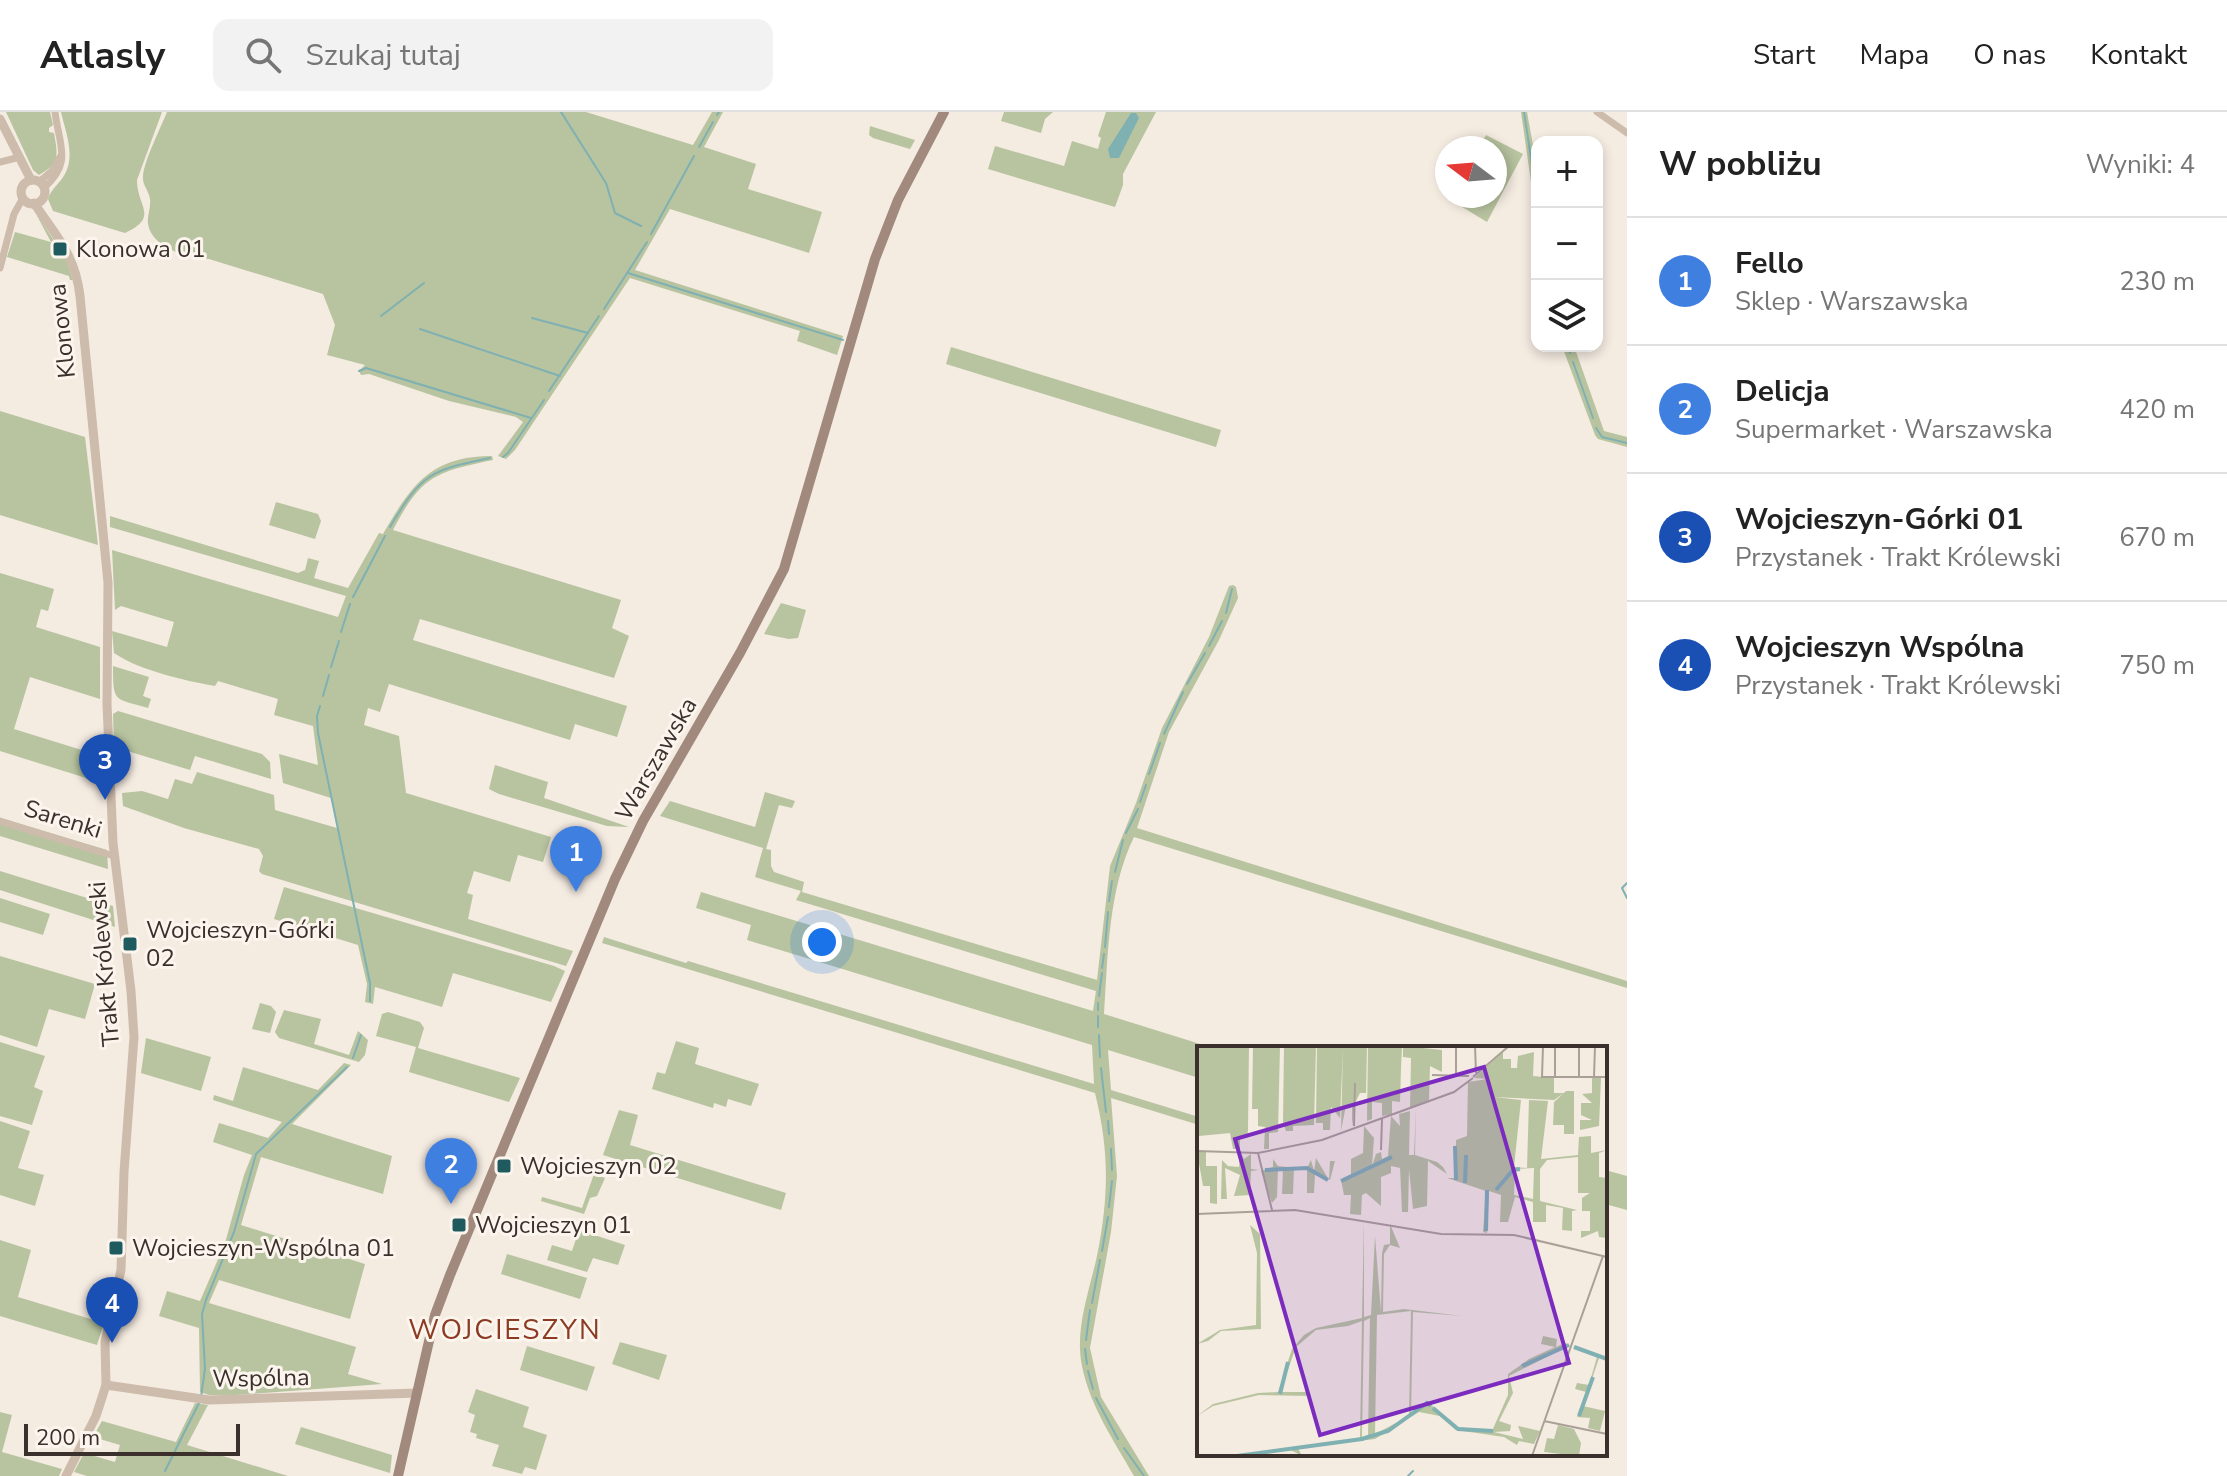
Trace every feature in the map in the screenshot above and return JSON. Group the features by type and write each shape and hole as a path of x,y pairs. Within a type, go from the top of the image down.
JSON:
{"main road":[{"name":"Warszawska","path":"398,1476 441,1299 615,879 643,821 740,653 784,569 875,259 898,200 944,112"}],"street":[{"path":"0,266 14,214 23,198 21,191 52,171 61,155 55,112"},
{"path":"1597,112 1627,133"},
{"path":"0,119 15,155 24,163 35,184 38,201 23,198"},
{"path":"0,162 15,155"},
{"name":"Klonowa","path":"38,201 77,274 92,439"},
{"name":"Trakt Królewski","path":"66,1476 96,1416 106,1385 105,1342 121,1270 124,1172 134,1037 114,856 107,704 108,583 92,439"},
{"name":"Sarenki","path":"0,821 114,856"},
{"name":"Wspólna","path":"106,1385 209,1400 417,1393"}],"green space":[{"path":"6,112 50,112 53,125 49,132 54,133 56,158 51,167 39,175 33,170"},
{"path":"61,112 162,112 137,180 144,216 136,227 125,233 53,211 48,199 66,172 70,158"},
{"path":"167,112 586,112 693,145 712,112 723,112 704,147 756,164 748,189 822,212 809,253 670,209 635,270 843,336 837,355 797,341 800,331 630,278 506,459 498,456 523,422 516,417 449,401 369,374 361,375 359,371 365,365 327,355 335,325 323,294 209,259 182,254 156,240 148,224 150,199 143,176 149,153"},
{"path":"1004,112 1053,112 1045,119 1041,133 1001,121"},
{"path":"1106,112 1156,112 1123,174 1123,185 1115,207 988,169 995,146 1064,166 1072,141 1098,149 1101,138 1098,136"},
{"path":"1521,112 1527,112 1531,136 1531,182"},
{"path":"870,126 915,140 910,149 873,138 869,135"},
{"path":"1507,146 1523,154 1507,184"},
{"path":"1464,208 1494,208 1487,222"},
{"path":"34,210 66,259 73,280 69,276 7,257 15,232 51,242"},
{"path":"951,347 1221,430 1216,447 946,364"},
{"path":"1564,352 1576,352 1604,431 1627,437 1627,447 1598,439"},
{"path":"0,411 85,437 98,545 0,515"},
{"path":"492,456 493,460 457,468 432,479 412,498 393,530 621,600 612,628 629,636 614,678 420,619 413,640 627,706 617,737 575,724 570,740 389,684 380,712 368,708 364,725 399,736 406,793 551,837 543,862 518,855 510,882 474,871 467,893 473,895 468,919 573,951 566,966 262,874 259,871 263,856 259,849 184,828 123,806 122,793 142,791 168,799 175,779 192,784 197,772 274,795 275,810 337,828 331,798 283,783 279,754 318,765 313,726 274,715 278,699 218,681 215,686 163,674 114,653 112,631 167,647 174,622 121,606 115,610 112,550 338,617 346,596 110,527 110,516 298,573 305,570 308,558 319,561 314,578 348,588 379,533 383,534 413,488 425,477 453,461"},
{"path":"276,502 318,514 321,521 315,539 269,525"},
{"path":"0,573 54,589 48,611 41,609 36,627 100,647 100,699 30,677 14,729 101,756 102,783 0,751"},
{"path":"1229,586 1236,587 1238,598 1169,732 1137,828 1627,981 1627,988 1134,837 1125,857 1114,901 1104,1014 1207,1046 1197,1046 1197,1077 1108,1050 1111,1090 1197,1116 1197,1124 1111,1098 1117,1176 1111,1232 1090,1348 1101,1397 1149,1476 1134,1476 1097,1409 1086,1381 1080,1352 1084,1308 1098,1251 1106,1191 1103,1134 1095,1093 602,943 604,937 686,963 688,961 1094,1084 1092,1045 747,940 751,925 696,908 701,892 1093,1011 1096,991 796,900 801,891 755,877 763,848 660,816 670,801 755,827 765,792 795,801 792,808 779,805 766,849 771,850 774,872 804,882 802,892 1097,980 1110,866 1162,728 1209,637"},
{"path":"781,603 806,610 798,638 764,634"},
{"path":"113,666 149,677 143,696 151,699 148,708 118,697"},
{"path":"118,711 262,754 270,762 271,779 195,756 190,770 114,747 113,714"},
{"path":"495,765 548,782 544,798 629,827 607,826 499,794 489,789"},
{"path":"0,818 107,850 108,869 0,836"},
{"path":"0,871 113,906 115,927 0,890"},
{"path":"284,887 565,971 551,1002 453,973 442,1007 375,987 373,1004 365,1002 367,984 358,945 274,919"},
{"path":"0,898 50,914 43,935 0,922"},
{"path":"0,956 95,984 85,1019 49,1009 37,1047 0,1035"},
{"path":"260,1003 271,1006 276,1012 270,1033 252,1029"},
{"path":"284,1010 321,1019 314,1044 349,1055 358,1031 368,1040 365,1055 359,1062 279,1038 275,1032"},
{"path":"388,1012 420,1022 424,1028 418,1048 520,1078 509,1102 409,1072 416,1047 376,1036 382,1014"},
{"path":"146,1038 211,1057 201,1091 141,1073"},
{"path":"676,1041 699,1048 695,1064 759,1084 751,1106 728,1099 726,1107 714,1103 713,1108 652,1089 657,1072 665,1074"},
{"path":"0,1042 45,1056 34,1087 43,1091 32,1125 0,1116"},
{"path":"344,1063 351,1065 292,1124 392,1156 383,1194 261,1157 241,1225 365,1264 350,1319 219,1280 209,1303 356,1347 348,1374 382,1384 236,1395 200,1392 199,1328 159,1316 167,1291 200,1301 225,1243 252,1155 213,1142 219,1123 268,1138 282,1122 213,1100 214,1095 233,1101 243,1067 318,1090"},
{"path":"619,1110 638,1115 630,1145 786,1193 781,1210 603,1155"},
{"path":"0,1121 30,1131 18,1168 44,1175 35,1206 0,1195"},
{"path":"1607,1171 1627,1176 1627,1210 1607,1205"},
{"path":"594,1174 605,1178 597,1196 590,1198 584,1214 541,1201 542,1197 582,1208"},
{"path":"579,1230 625,1245 618,1265 593,1258 587,1272 547,1260 552,1245 572,1251"},
{"path":"0,1240 31,1250 18,1297 104,1323 97,1345 0,1316"},
{"path":"507,1254 587,1278 580,1299 501,1274"},
{"path":"620,1342 667,1355 659,1380 612,1364"},
{"path":"527,1346 595,1367 587,1391 520,1370"},
{"path":"476,1389 529,1407 523,1427 547,1435 536,1470 525,1467 522,1474 492,1466 499,1445 476,1438 477,1434 470,1432 475,1415 468,1412"},
{"path":"195,1403 208,1405 187,1445 288,1476 87,1476 74,1472 84,1453 115,1462 120,1445 93,1437 102,1421 176,1442"},
{"path":"0,1412 12,1415 2,1452 62,1469 59,1476 0,1476"},
{"path":"301,1427 392,1455 390,1473 295,1444"}],"water":[{"path":"1131,113 1136,113 1139,118 1119,158 1110,158 1108,149"}],"waterway":[{"path":"561,112 606,183 615,213 641,226"},
{"path":"1524,112 1531,158"},
{"path":"699,147 713,122"},
{"path":"651,234 694,156"},
{"path":"604,309 647,242"},
{"path":"628,273 843,340"},
{"path":"381,316 424,283"},
{"path":"549,391 599,316"},
{"path":"532,318 588,333"},
{"path":"420,329 560,376"},
{"path":"1573,362 1593,418"},
{"path":"359,371 366,368 531,418"},
{"path":"503,457 544,400"},
{"path":"1596,428 1602,437 1627,443"},
{"path":"390,527 411,495 430,477 454,466 490,458"},
{"path":"353,597 385,536"},
{"path":"1226,613 1232,589"},
{"path":"341,632 350,604"},
{"path":"1209,646 1222,621"},
{"path":"331,667 339,641"},
{"path":"1187,684 1205,653"},
{"path":"323,696 329,675"},
{"path":"1164,734 1183,692"},
{"path":"320,706 318,733 370,983 370,1001"},
{"path":"1149,774 1160,743"},
{"path":"1140,802 1146,785"},
{"path":"1126,833 1138,809"},
{"path":"1115,872 1123,840"},
{"path":"1109,901 1112,881"},
{"path":"1627,883 1622,888 1627,898"},
{"path":"1105,947 1108,912"},
{"path":"1102,968 1104,954"},
{"path":"1099,996 1102,973"},
{"path":"1098,1003 1098,1010"},
{"path":"1098,1016 1098,1027"},
{"path":"353,1058 361,1035"},
{"path":"1099,1035 1100,1057"},
{"path":"201,1397 205,1369 202,1314 234,1232 256,1154 347,1067"},
{"path":"1101,1068 1106,1112"},
{"path":"1108,1121 1109,1134"},
{"path":"1111,1149 1112,1170"},
{"path":"1109,1207 1112,1181"},
{"path":"1102,1251 1108,1217"},
{"path":"1092,1303 1100,1260"},
{"path":"1086,1340 1090,1310"},
{"path":"1085,1349 1087,1364"},
{"path":"1088,1371 1093,1389"},
{"path":"1096,1398 1118,1439"},
{"path":"165,1471 199,1403"},
{"path":"1124,1448 1144,1476"},
{"path":"1408,1476 1413,1471"}],"place":[{"name":"Klonowa 01","path":"60,249"},
{"name":"Wojcieszyn-Górki 01","path":"105,800"},
{"name":"Fello","path":"576,892"},
{"name":"Wojcieszyn-Górki 02","path":"130,944"},
{"name":"Wojcieszyn 02","path":"504,1166"},
{"name":"Delicja","path":"451,1204"},
{"name":"Wojcieszyn 01","path":"459,1225"},
{"name":"Wojcieszyn-Wspólna 01","path":"116,1248"},
{"name":"Wojcieszyn Wspólna","path":"112,1343"}],"district":[{"name":"WOJCIESZYN","path":"505,1329"}]}
